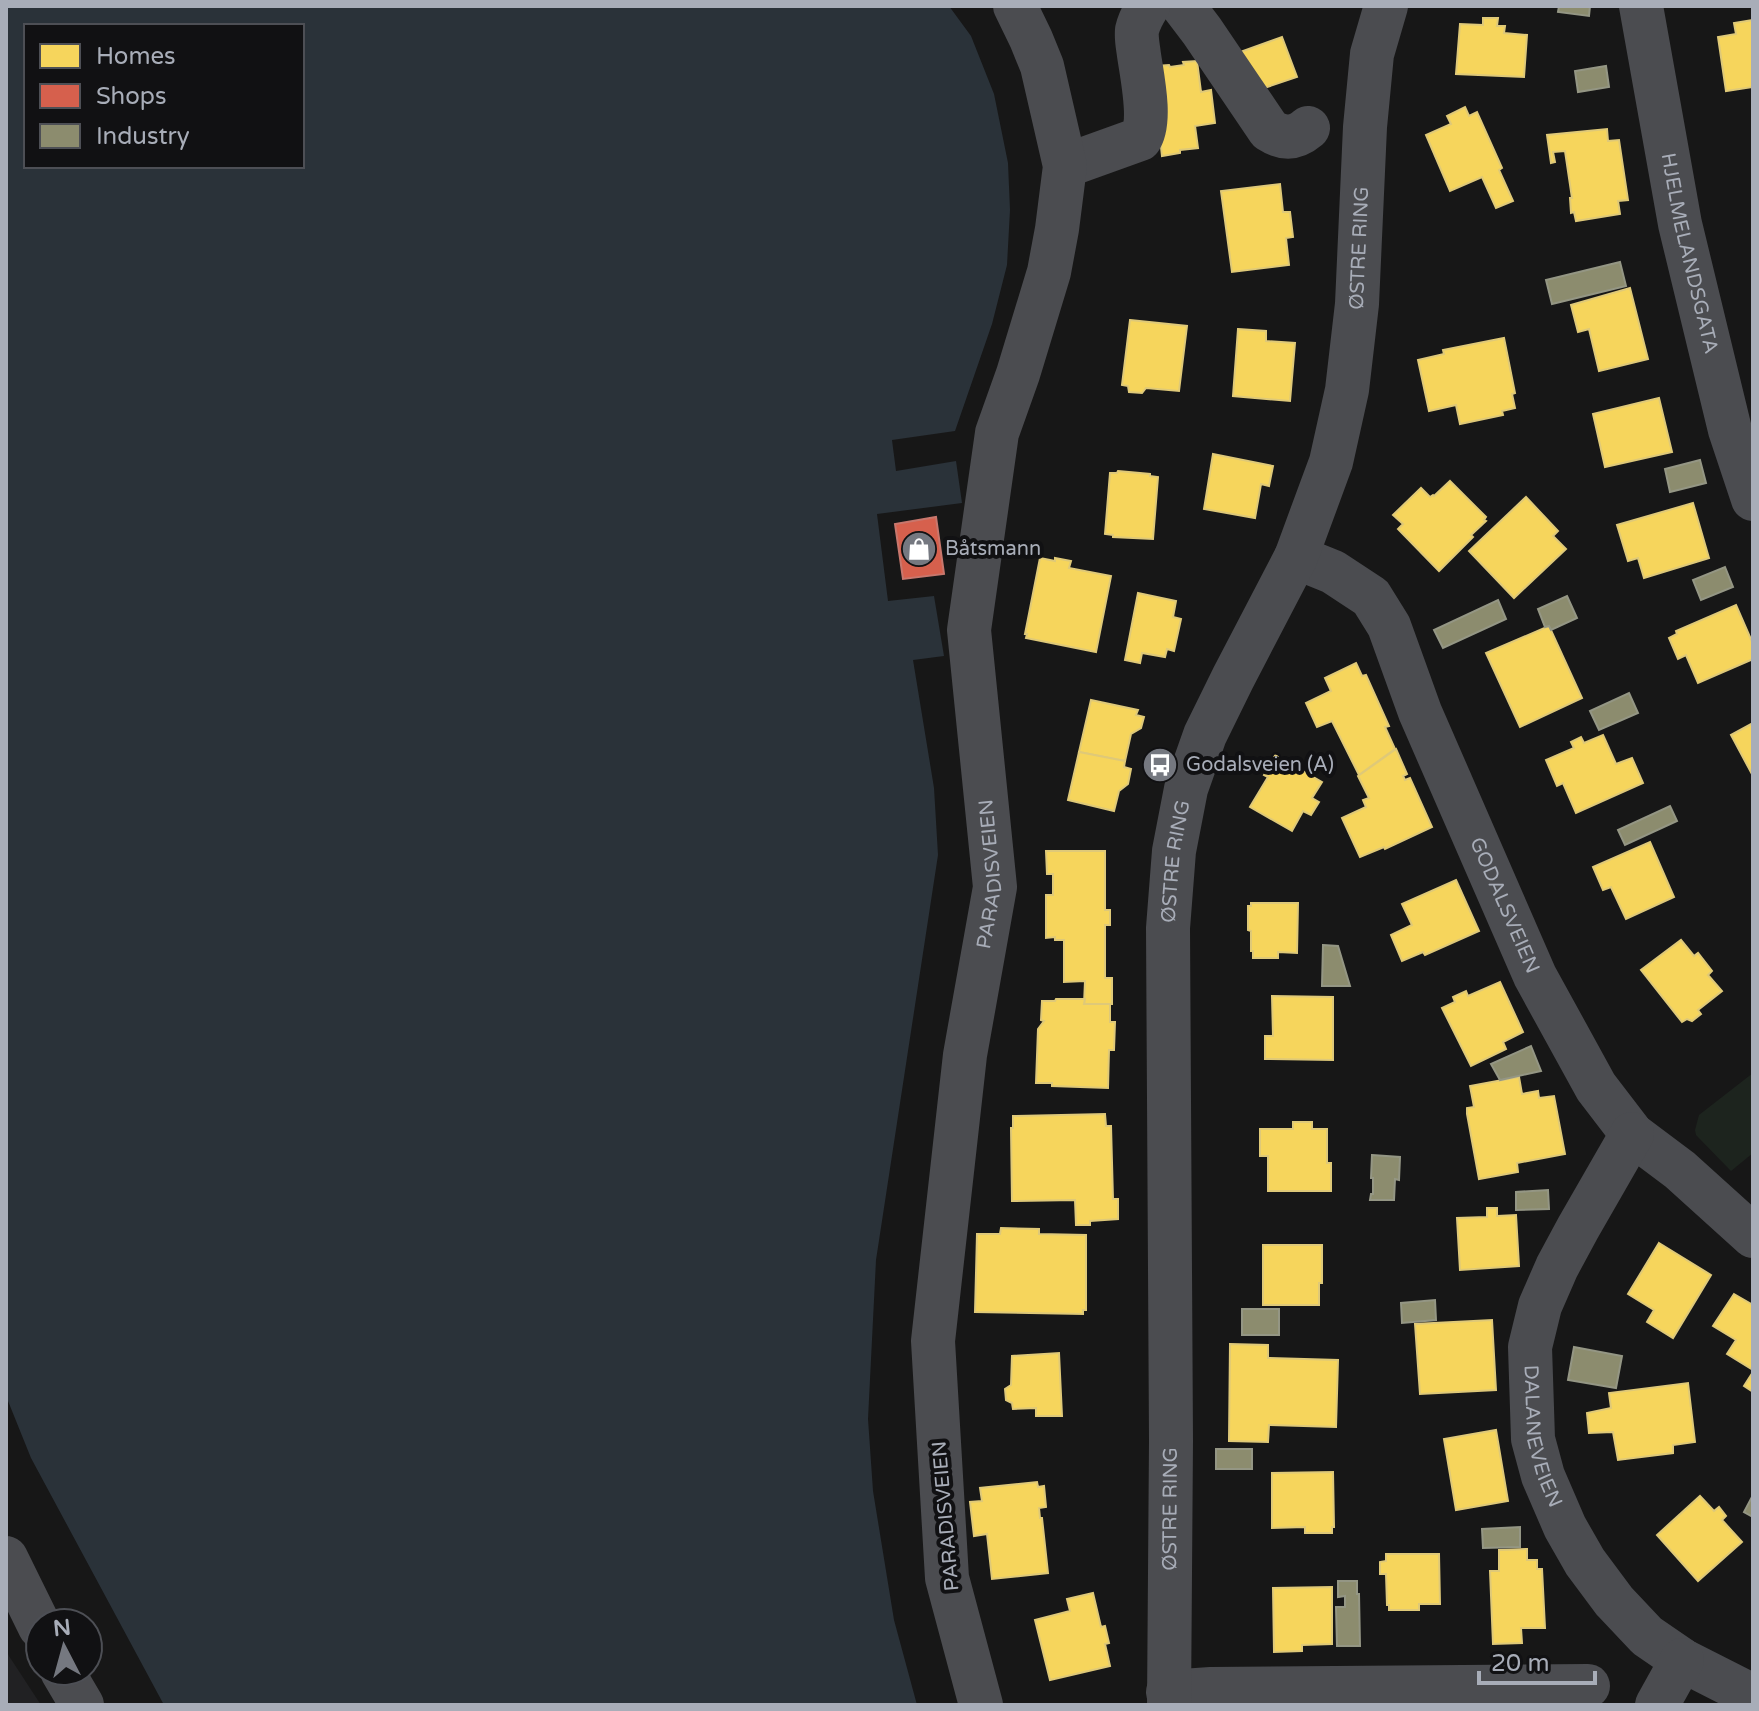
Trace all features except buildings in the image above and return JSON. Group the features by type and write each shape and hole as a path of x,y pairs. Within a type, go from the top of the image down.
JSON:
{"street":[{"name":"PARADISVEIEN","path":"981,1705 947,1578 933,1341 965,1055 995,887 969,630 997,433 1049,272 1065,166 1042,66 1015,6"},
{"path":"1065,166 1140,139 1143,134 1143,81 1136,33 1148,6"},
{"path":"1183,6 1269,130 1278,137 1288,137 1301,134 1308,128"},
{"name":"ØSTRE RING","path":"1169,1698 1168,928 1174,851 1186,789 1205,735 1296,557 1331,462 1347,390 1357,304 1365,127 1372,54 1386,6"},
{"name":"HJELMELANDSGATA","path":"1641,6 1680,224 1730,430 1753,499"},
{"name":"GODALSVEIEN","path":"1296,557 1333,572 1371,597 1389,626 1420,712 1535,976 1596,1087 1632,1134 1680,1170 1753,1236"},
{"name":"DALANEVEIEN","path":"1632,1134 1557,1267 1540,1306 1530,1347 1533,1439 1543,1476 1565,1527 1585,1562 1614,1601 1634,1660 1753,1696"},
{"path":"6,1558 30,1607"},
{"path":"1169,1698 1211,1689 1634,1660 1657,1705"},
{"path":"71,1687 82,1705"}],"shaded area":[{"path":"6,6 949,6 971,36 994,94 1008,163 1010,210 1007,265 992,324 955,431 892,440 896,471 956,461 962,503 877,514 888,601 934,596 944,656 913,660 934,788 938,855 876,1260 868,1419 873,1491 894,1620 917,1705 164,1705 31,1458 6,1396"},
{"path":"1753,1073 1753,1153 1731,1171 1696,1135 1695,1130 1699,1115"},
{"path":"6,1649 24,1679 24,1687 29,1687 41,1705 6,1705"}],"place":[{"name":"Båtsmann","path":"919,549"},
{"name":"Godalsveien (A)","path":"1160,765"}]}
